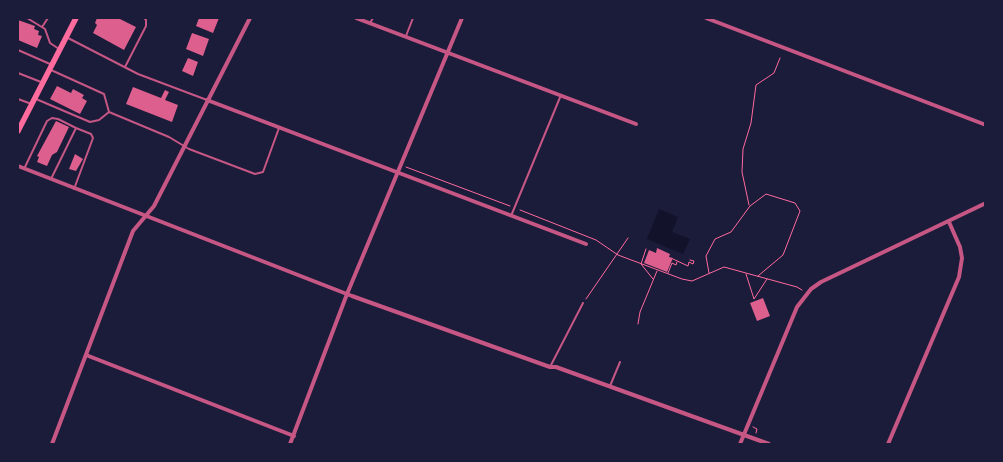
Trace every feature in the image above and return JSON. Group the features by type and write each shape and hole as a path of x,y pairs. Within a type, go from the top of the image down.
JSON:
{"main road":[{"path":"18,129 76,18"}],"street":[{"path":"52,444 133,231 154,206 250,18"},
{"path":"356,18 636,124"},
{"path":"290,444 347,294 462,18"},
{"path":"706,18 986,125"},
{"path":"208,100 586,244"},
{"path":"18,166 347,294 769,444"},
{"path":"740,444 797,307 807,294 821,282 986,204"},
{"path":"888,444 959,277 962,258 960,246 948,222"},
{"path":"86,355 294,436"}],"lane":[{"path":"27,18 42,27 50,43 60,49"},
{"path":"42,27 48,18"},
{"path":"125,68 146,26 144,18"},
{"path":"370,23 373,18"},
{"path":"406,36 413,18"},
{"path":"66,37 125,68 208,100"},
{"path":"18,50 104,94 109,112"},
{"path":"18,73 42,83"},
{"path":"511,216 561,96"},
{"path":"18,99 33,101 90,122 99,120 109,112"},
{"path":"109,112 184,146 260,174 264,169 279,128"},
{"path":"24,169 50,119 58,119 91,134 94,138 74,189"},
{"path":"50,179 76,128"},
{"path":"550,367 583,303"},
{"path":"610,386 620,362"}],"path":[{"path":"750,206 742,172 743,149 751,123 756,85 774,72 780,58"},
{"path":"406,166 596,240 617,254 657,270 692,281 724,267 797,287 807,294"},
{"path":"709,273 706,256 715,239 731,232 750,206 766,194 795,203 800,211 784,255 758,276"},
{"path":"583,303 628,238"},
{"path":"641,264 646,249"},
{"path":"673,259 688,266 689,262 693,264 694,261 690,260"},
{"path":"667,273 672,263 676,264 678,261"},
{"path":"641,264 653,279"},
{"path":"638,324 640,312 657,270"},
{"path":"746,273 754,299 767,278"},
{"path":"752,427 757,429 755,434"}],"shaded area":[{"path":"659,209 678,217 672,232 690,239 683,254 647,239"}],"building":[{"path":"97,18 118,18 136,27 124,50 93,33 97,25 95,23"},
{"path":"199,18 219,18 213,33 196,26"},
{"path":"18,20 35,26 34,29 39,31 38,35 42,36 37,48 18,40"},
{"path":"192,33 209,39 203,56 186,49"},
{"path":"188,58 198,62 193,76 182,71"},
{"path":"57,86 71,93 73,89 84,95 82,98 87,101 80,114 50,99"},
{"path":"133,87 161,98 165,90 169,92 165,100 178,105 172,122 126,104"},
{"path":"56,121 69,127 57,152 52,155 47,166 37,162 39,157 37,156"},
{"path":"75,154 83,159 76,171 69,169"},
{"path":"657,248 670,254 669,257 673,258 667,272 644,263 649,250 656,253"},
{"path":"763,298 770,316 757,321 750,303"}]}
